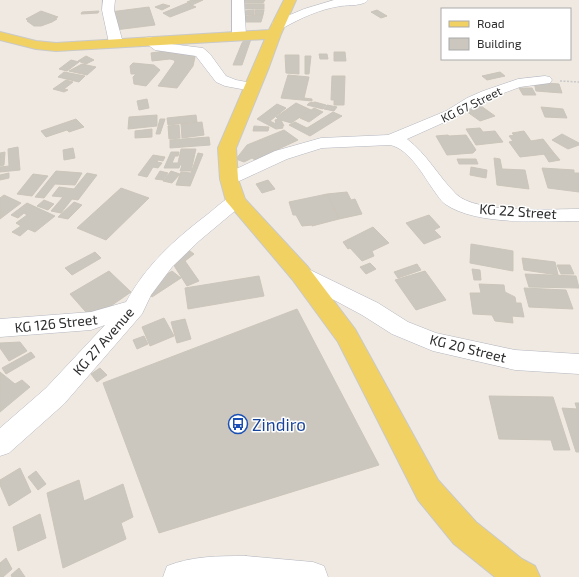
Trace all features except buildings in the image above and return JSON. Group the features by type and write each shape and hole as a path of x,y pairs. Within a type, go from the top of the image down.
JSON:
{"main road":[{"path":"290,0 227,148 229,179 236,201 300,273 347,336 428,490 465,533 511,570 524,577"},
{"path":"0,36 36,45 56,47 239,35 276,30"}],"street":[{"path":"108,0 108,10 116,43"},
{"path":"238,0 239,35"},
{"path":"276,30 324,5 342,0 362,0"},
{"path":"150,41 160,47 198,51 203,54 221,79 229,84 252,87"},
{"name":"KG 67 Street","path":"390,140 451,114 472,101 488,94 518,83 545,80"},
{"name":"KG 22 Street","path":"229,179 281,155 320,143 361,140 390,140 401,142 413,151 450,199 458,204 490,211 579,215"},
{"name":"KG 27 Avenue","path":"0,444 55,396 134,308 140,294 172,254 236,201"},
{"name":"KG 20 Street","path":"300,273 370,309 400,328 433,342 515,360 579,364"},
{"name":"KG 126 Street","path":"0,328 92,321 134,308"},
{"path":"178,577 196,573 239,570 313,577"}],"path":[{"path":"545,80 579,82"}],"place":[{"name":"Zindiro","path":"238,424"}]}
